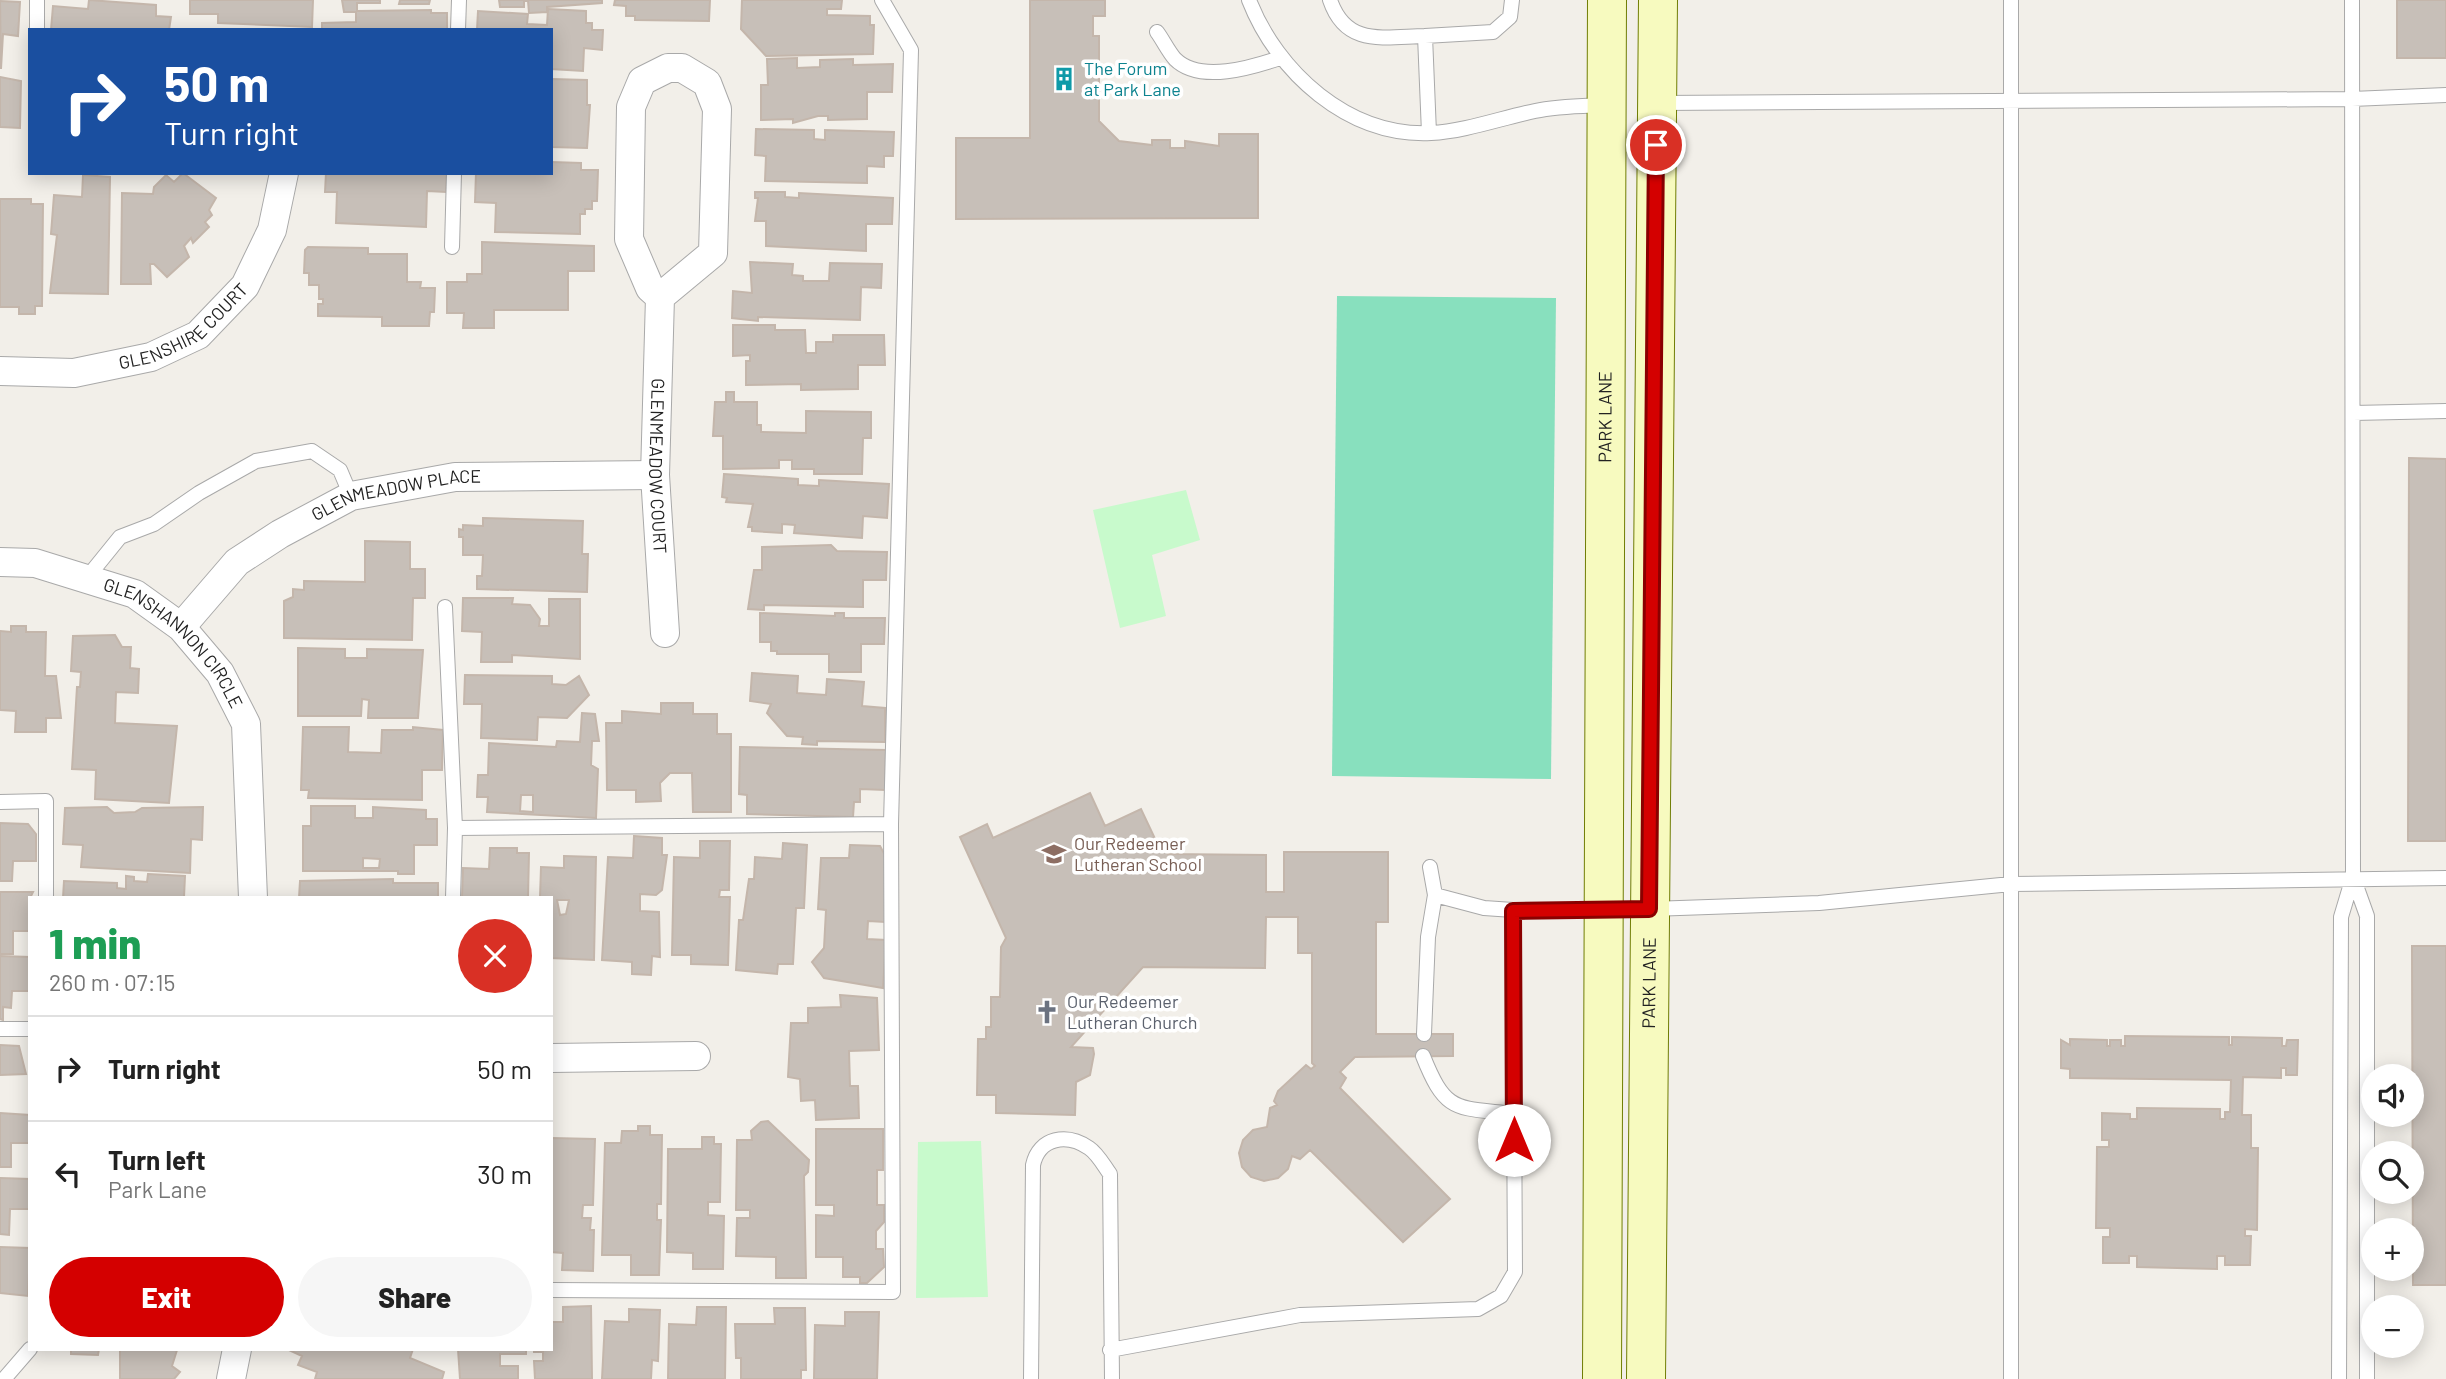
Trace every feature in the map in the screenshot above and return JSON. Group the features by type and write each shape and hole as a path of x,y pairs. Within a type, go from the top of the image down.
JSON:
{"main road":[{"name":"PARK LANE","path":"1602,1379 1607,0"},
{"name":"PARK LANE","path":"1646,1379 1658,0"},
{"path":"1607,104 1657,103"},
{"path":"1605,910 1649,909"}],"street":[{"path":"668,68 682,68 707,83 718,109 713,253 660,298 650,288 629,239 631,107 635,93 648,77 668,68"},
{"name":"GLENSHIRE COURT","path":"0,371 74,373 151,357 198,335 245,286 272,230 284,175"},
{"name":"GLENMEADOW COURT","path":"660,298 656,475 665,633"},
{"name":"GLENMEADOW PLACE","path":"181,627 237,562 280,534 351,496 455,477 656,475"},
{"name":"GLENSHANNON CIRCLE","path":"0,562 34,563 135,594 181,627 220,673 246,724 253,896"},
{"path":"553,1058 696,1056"},
{"path":"231,1379 237,1351"}],"lane":[{"path":"37,0 37,28"},
{"path":"458,28 459,0"},
{"path":"553,1290 893,1292 891,824 911,50 882,0"},
{"path":"1249,0 1280,58 1299,79 1326,99 1360,118 1397,130 1429,133 1538,110 1607,104"},
{"path":"1331,0 1336,18 1353,33 1373,37 1493,32 1510,17 1512,0"},
{"path":"2011,0 2011,1379"},
{"path":"2339,1379 2341,917 2353,877 2352,0"},
{"path":"1157,32 1177,61 1207,72 1244,70 1280,58"},
{"path":"1424,36 1429,133"},
{"path":"1657,103 2352,99 2446,95"},
{"path":"452,247 454,175"},
{"path":"2353,413 2446,411"},
{"path":"86,579 120,537 154,524 199,493 256,461 312,451 340,470 351,496"},
{"path":"445,607 455,828 453,896"},
{"path":"0,802 46,801 46,896"},
{"path":"455,828 891,824"},
{"path":"1424,1034 1428,937 1435,895 1430,867"},
{"path":"2353,877 2367,916 2367,1379"},
{"path":"1649,909 1819,903 2011,884 2353,877 2446,878"},
{"path":"1435,895 1484,908 1513,911 1605,910"},
{"path":"1110,1350 1300,1315 1465,1310 1491,1304 1502,1296 1515,1272 1513,911"},
{"path":"0,1029 28,1029"},
{"path":"1423,1056 1437,1091 1458,1107 1514,1114"},
{"path":"1031,1379 1033,1165 1040,1148 1055,1139 1064,1138 1089,1148 1110,1174 1112,1379"},
{"path":"4,1379 28,1351"}],"green space":[{"path":"1337,296 1556,298 1551,779 1332,776"},
{"path":"1186,490 1200,540 1152,555 1166,616 1120,628 1093,510"},
{"path":"981,1141 988,1297 916,1298 918,1142"}],"building":[{"path":"89,0 156,5 156,16 171,17 169,28 51,28 53,6 88,9"},
{"path":"190,0 313,0 312,27 218,23 218,14 190,14"},
{"path":"342,0 380,0 380,3 357,3 357,11 431,10 431,13 447,13 447,28 322,28 322,23 356,22 356,12 344,12"},
{"path":"400,0 430,0 429,4 399,4"},
{"path":"499,0 602,0 602,3 547,7 547,12 529,13 528,1 524,1 524,7 500,7"},
{"path":"615,0 710,0 709,21 635,20 635,16 626,16 626,6 614,5"},
{"path":"742,0 842,0 841,9 827,9 827,15 870,16 870,25 874,25 873,54 766,56 741,29"},
{"name":"The Forum at Park Lane","path":"1030,0 1105,0 1105,16 1093,16 1093,36 1099,36 1099,121 1119,141 1152,145 1152,140 1170,140 1170,148 1185,148 1185,141 1219,146 1219,134 1258,134 1258,218 956,219 956,138 1030,138"},
{"path":"2397,0 2446,0 2446,58 2397,58"},
{"path":"0,1 20,2 18,36 3,34 1,69"},
{"path":"548,9 586,11 586,23 592,23 592,30 603,30 602,50 584,48 583,71 553,69 553,28 477,28 478,11 528,14 527,24 547,25"},
{"path":"797,58 797,68 820,67 820,60 853,59 853,65 893,64 892,92 867,92 867,119 828,120 828,116 818,116 793,123 793,119 761,120 761,85 768,85 767,59"},
{"path":"0,77 21,81 20,128 0,127"},
{"path":"553,79 587,80 587,105 590,105 587,148 553,147"},
{"path":"756,129 814,130 814,139 825,140 825,130 894,132 893,156 884,156 884,167 867,166 867,183 765,181 766,156 755,155"},
{"path":"553,162 581,163 581,170 598,170 597,201 592,201 592,209 585,209 585,214 580,214 580,234 495,232 496,203 475,202 476,175 553,175"},
{"path":"83,175 110,177 108,294 50,293 57,235 51,234 54,195 82,197"},
{"path":"166,175 174,182 181,175 186,175 216,198 209,210 212,215 205,222 209,227 193,243 191,238 184,246 189,257 167,277 154,264 150,264 151,284 121,284 122,193 153,194 154,187"},
{"path":"326,175 447,175 446,192 427,191 426,227 336,223 337,192 325,192"},
{"path":"755,192 785,192 785,197 799,198 799,193 893,198 892,224 866,224 866,251 766,246 766,221 755,221 758,198 755,198"},
{"path":"0,199 31,199 31,204 43,204 42,306 35,306 35,314 19,314 19,307 0,307"},
{"path":"482,242 594,246 594,271 568,271 568,310 494,310 494,328 463,328 464,313 447,313 447,282 467,282 467,274 482,274"},
{"path":"308,247 368,248 368,254 407,254 407,282 421,282 420,288 435,288 434,312 430,312 429,326 382,326 382,317 318,316 318,304 323,304 323,299 319,299 319,285 309,285 309,273 304,273 305,250"},
{"path":"750,262 793,264 792,275 803,276 803,281 829,281 830,263 882,264 881,288 861,287 860,320 758,317 758,321 732,318 733,291 752,293"},
{"path":"733,325 775,325 775,330 805,330 806,353 816,353 816,342 833,342 833,335 884,335 885,365 858,365 858,389 801,390 801,384 746,385 746,361 750,361 750,355 733,356"},
{"path":"726,392 734,392 734,402 757,402 757,425 761,425 761,432 806,433 806,411 871,412 871,438 863,438 862,474 814,474 814,469 792,469 792,460 779,460 779,468 723,469 723,436 713,436 715,402 726,402"},
{"path":"2409,458 2446,459 2446,841 2408,841"},
{"path":"724,474 798,479 798,485 819,486 819,480 889,484 887,518 863,516 862,538 794,533 795,525 782,524 782,533 752,531 752,527 748,527 753,504 726,502 727,498 722,497"},
{"path":"483,518 583,521 582,554 588,554 587,592 477,589 477,576 482,576 483,555 463,555 463,537 459,537 459,529 463,530 463,525 483,526"},
{"path":"365,541 410,542 410,569 425,569 425,598 413,598 412,640 284,638 284,601 293,597 293,589 304,590 304,581 365,582"},
{"path":"831,545 837,551 887,552 886,580 863,580 863,607 764,605 764,610 748,609 754,570 762,570 762,547"},
{"path":"463,598 513,598 512,604 530,605 540,619 539,626 549,626 549,599 580,599 580,659 512,655 512,662 481,662 482,632 462,631"},
{"path":"760,613 835,616 835,613 844,613 844,618 885,618 884,644 861,644 861,672 829,672 829,654 777,654 777,651 771,651 771,642 760,642"},
{"path":"11,626 26,626 26,632 46,632 45,676 56,676 61,718 46,718 46,732 15,732 16,711 0,710 0,631 11,632"},
{"path":"115,635 122,647 131,647 130,668 139,669 138,693 116,692 115,723 177,726 169,803 95,799 96,770 72,769 77,687 80,687 81,672 71,671 73,636"},
{"path":"298,648 345,649 345,658 367,658 367,649 423,650 418,718 368,718 369,700 362,699 361,716 298,716"},
{"path":"752,673 798,676 797,693 826,695 827,679 864,682 862,706 885,708 885,742 817,741 817,745 802,744 803,737 787,736 767,713 771,704 750,701"},
{"path":"465,675 552,676 552,684 566,685 579,676 589,695 567,718 538,717 537,740 481,738 482,704 464,704"},
{"path":"661,703 693,703 693,714 717,714 717,734 731,734 731,812 693,812 692,773 670,773 660,783 661,801 636,802 636,790 607,790 606,723 622,723 622,711 661,714"},
{"path":"582,713 595,714 599,741 592,741 591,765 598,769 596,818 487,812 488,797 477,797 478,775 488,775 489,743 556,747 557,741 580,742","holes":["521,795 533,795 533,812 520,811"]},
{"path":"303,727 349,727 348,752 381,753 382,730 413,730 413,727 443,730 442,770 422,770 422,800 308,798 309,790 301,790"},
{"path":"740,747 886,750 885,790 860,789 860,802 854,802 853,817 747,814 747,795 739,794"},
{"name":"Our Redeemer Lutheran Church","path":"1090,793 1105,826 1141,809 1157,843 1162,841 1168,854 1266,855 1266,892 1284,892 1284,852 1388,852 1388,922 1376,922 1376,1034 1453,1034 1453,1056 1355,1057 1340,1072 1346,1078 1340,1088 1450,1199 1403,1242 1310,1150 1300,1159 1292,1156 1288,1169 1278,1178 1264,1181 1251,1177 1242,1167 1239,1153 1243,1140 1253,1130 1267,1127 1270,1108 1277,1105 1274,1101 1278,1091 1306,1065 1311,1069 1315,1066 1312,1063 1312,953 1298,953 1298,917 1266,917 1265,968 1143,967 1071,1047 1093,1048 1094,1054 1090,1075 1076,1082 1075,1115 996,1113 996,1095 977,1095 978,1039 986,1039 986,1027 991,1027 991,997 1000,997 1001,947 1006,938 960,837 987,824 993,838"},
{"path":"311,806 355,806 355,818 373,818 373,807 426,810 426,819 437,819 437,845 414,845 414,874 398,874 398,871 303,871 303,826 311,826","holes":["363,858 380,859 379,868 363,868"]},
{"path":"107,807 114,813 135,812 142,808 203,807 202,840 191,839 190,873 81,867 83,845 63,844 65,808"},
{"path":"0,823 28,824 36,834 36,861 13,861 12,881 0,881"},
{"path":"634,836 662,838 662,855 667,855 662,890 656,895 640,894 640,911 659,912 660,957 652,956 651,975 632,974 632,962 602,960 608,857 633,858"},
{"path":"700,841 730,841 729,890 720,890 719,897 730,897 728,965 691,964 691,955 672,955 674,857 700,858"},
{"path":"783,843 807,845 804,908 796,908 793,964 778,964 777,974 736,970 739,920 743,920 749,879 754,879 755,857 782,859"},
{"path":"850,845 880,846 886,857 885,922 868,921 867,939 886,940 883,988 824,978 812,962 824,948 826,910 818,909 821,858 849,858"},
{"path":"490,848 517,848 517,853 529,853 528,896 462,896 463,868 489,869"},
{"path":"564,856 596,857 594,960 553,958 553,896 540,896 541,867 564,868","holes":["557,900 569,900 566,914 560,915"]},
{"path":"148,874 185,876 184,896 63,896 64,881 117,883 117,888 126,889 126,876 134,877 134,881 147,882"},
{"path":"393,879 393,883 438,883 438,896 299,896 300,881"},
{"path":"0,892 33,892 28,896 28,931 13,931 13,954 0,954"},
{"path":"2412,946 2446,946 2446,1285 2413,1285 2413,1281 2424,1281 2424,1218 2413,1218 2413,1204 2424,1204 2424,1141 2413,1141 2413,1127 2424,1127 2424,1064 2412,1064"},
{"path":"0,956 28,957 28,991 12,991 11,1008 3,1007 3,1020 0,1019"},
{"path":"840,995 877,998 879,1050 849,1051 850,1086 858,1086 859,1118 816,1120 815,1100 801,1101 800,1079 788,1077 791,1023 808,1023 808,1008 841,1007"},
{"path":"2125,1036 2229,1037 2229,1045 2232,1045 2232,1037 2282,1038 2282,1046 2286,1046 2287,1040 2298,1040 2297,1075 2286,1075 2286,1068 2281,1068 2281,1078 2243,1077 2242,1115 2251,1115 2251,1148 2258,1148 2257,1230 2245,1229 2245,1236 2251,1236 2250,1265 2225,1265 2225,1256 2217,1256 2217,1269 2137,1267 2137,1256 2129,1256 2129,1263 2103,1263 2103,1237 2110,1237 2110,1228 2096,1228 2097,1147 2109,1147 2109,1140 2102,1140 2102,1113 2130,1114 2130,1119 2137,1119 2137,1108 2220,1109 2220,1119 2225,1119 2225,1112 2230,1112 2231,1080 2070,1078 2070,1069 2061,1068 2061,1040 2070,1045 2070,1039 2107,1040 2107,1046 2110,1046 2110,1040 2121,1040 2121,1046 2125,1046"},
{"path":"0,1045 19,1046 26,1074 0,1075"},
{"path":"0,1113 28,1115 28,1143 11,1143 11,1167 0,1167"},
{"path":"768,1121 809,1160 808,1172 804,1176 806,1278 776,1278 776,1257 736,1256 737,1218 750,1218 750,1210 736,1210 737,1140 752,1140 751,1131 761,1122"},
{"path":"638,1126 650,1126 650,1135 662,1135 661,1204 657,1204 657,1220 661,1220 659,1275 631,1275 631,1255 602,1255 605,1143 621,1143 622,1131 638,1131"},
{"path":"816,1129 883,1129 883,1170 877,1170 877,1205 884,1205 884,1222 876,1231 876,1249 883,1249 884,1267 867,1283 860,1283 860,1277 843,1277 843,1257 816,1257 816,1215 834,1216 834,1205 816,1205"},
{"path":"702,1137 714,1137 714,1144 721,1144 720,1202 708,1202 708,1215 724,1216 723,1269 693,1269 693,1253 667,1252 668,1149 702,1149"},
{"path":"553,1138 595,1139 593,1205 583,1205 582,1218 591,1218 590,1230 594,1230 593,1271 562,1270 563,1253 553,1252"},
{"path":"0,1178 28,1179 28,1209 10,1209 9,1235 0,1234"},
{"path":"0,1247 28,1248 28,1296 0,1293"},
{"path":"591,1306 592,1379 535,1379 534,1361 543,1361 543,1352 534,1351 553,1351 553,1322 563,1322 563,1307"},
{"path":"697,1307 726,1307 725,1379 668,1379 669,1324 696,1325"},
{"path":"774,1308 805,1308 806,1370 801,1370 801,1379 741,1379 741,1358 736,1358 735,1324 775,1324"},
{"path":"629,1309 660,1310 658,1361 652,1360 651,1379 602,1379 605,1321 629,1322"},
{"path":"845,1312 879,1312 877,1379 814,1379 815,1325 845,1326"},
{"path":"71,1351 99,1351 98,1355 71,1354"},
{"path":"120,1351 177,1351 172,1366 180,1372 174,1379 120,1379"},
{"path":"291,1351 412,1351 410,1358 444,1372 442,1379 315,1379 317,1372 298,1365 302,1356"},
{"path":"458,1351 526,1351 526,1354 500,1354 500,1366 518,1366 518,1379 460,1379"}],"place":[{"name":"The Forum at Park Lane","path":"1064,79"},
{"name":"Our Redeemer Lutheran School","path":"1054,854"},
{"name":"Our Redeemer Lutheran Church","path":"1047,1012"}],"route":[{"path":"1514,1140 1513,911 1649,909 1656,145"}]}
